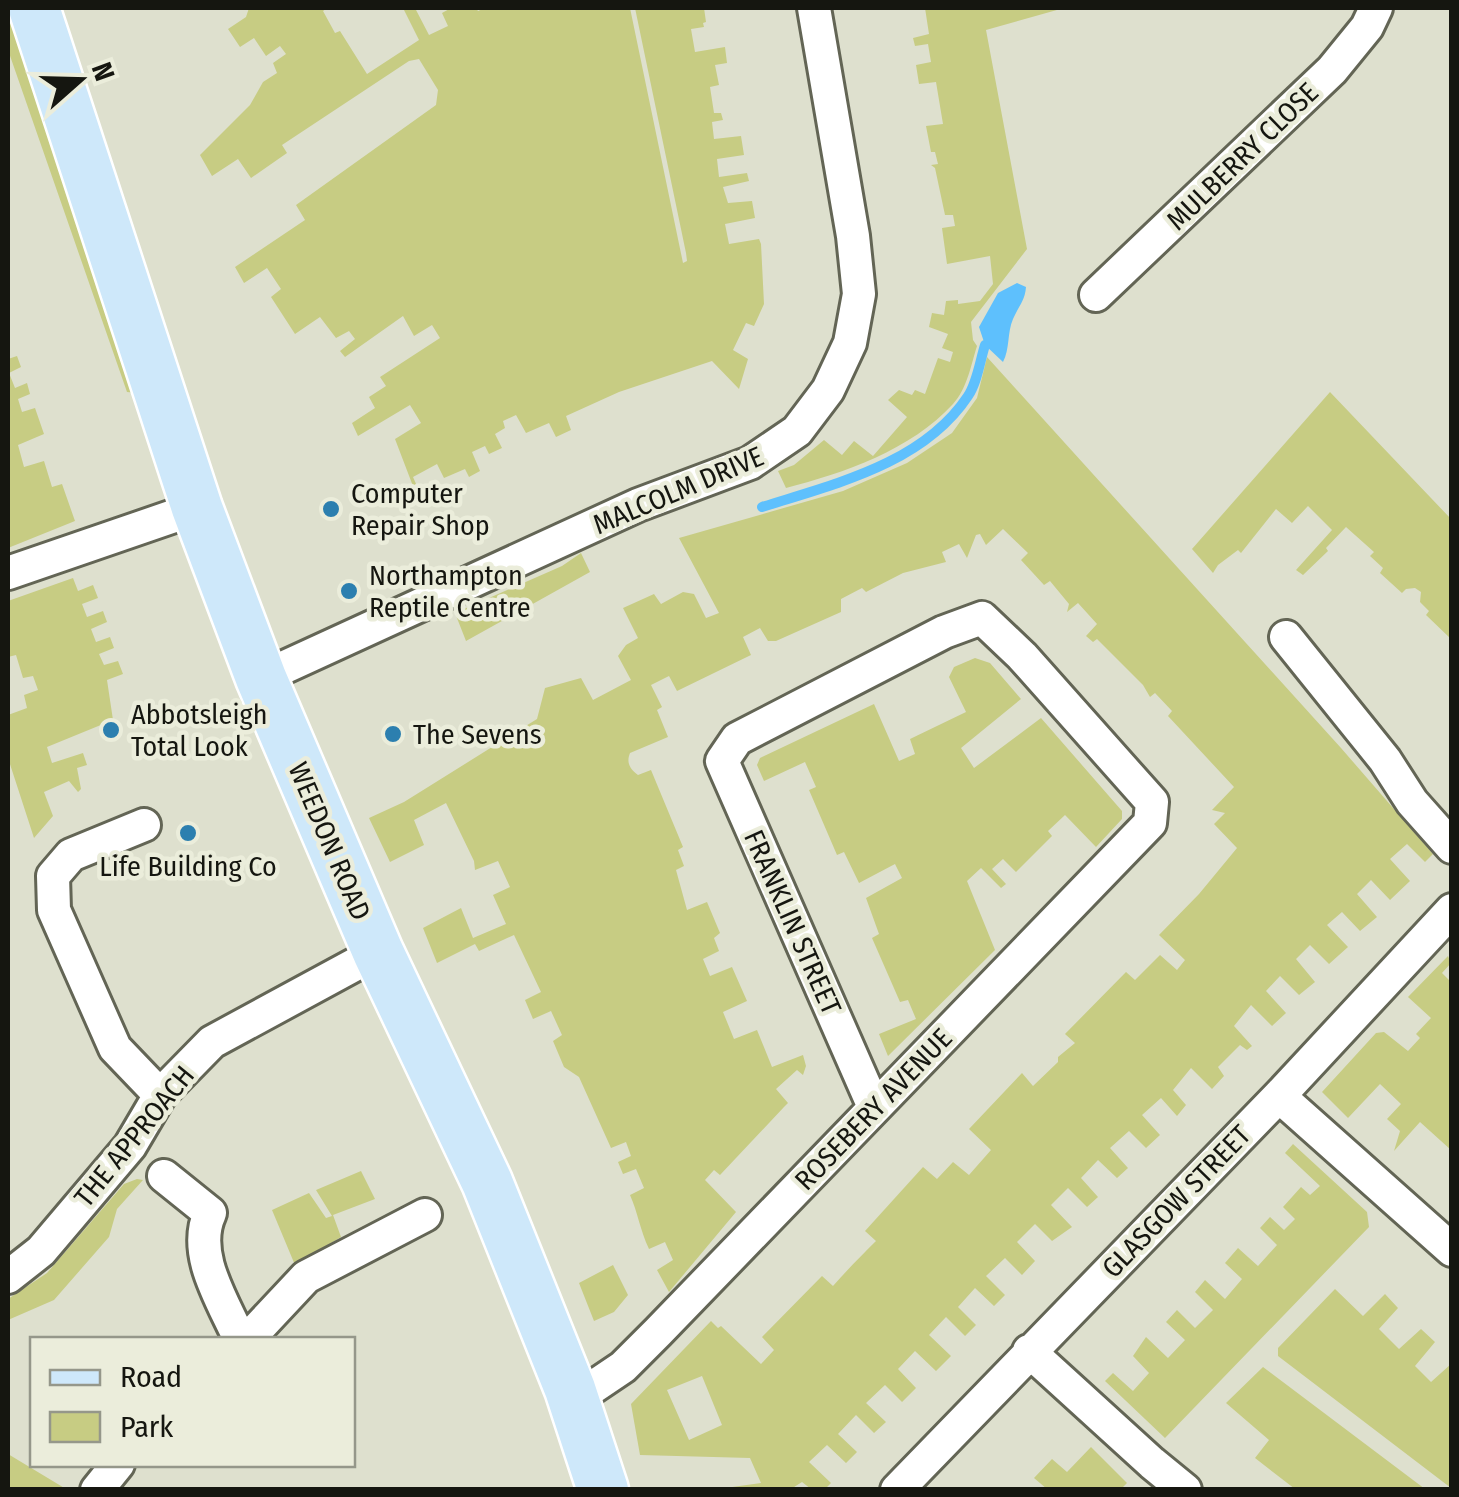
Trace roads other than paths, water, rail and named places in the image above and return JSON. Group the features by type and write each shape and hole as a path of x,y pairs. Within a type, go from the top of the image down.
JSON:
{"main road":[{"name":"WEEDON ROAD","path":"34,8 196,508 261,678 378,952 487,1182 574,1400 604,1490"}],"street":[{"name":"MALCOLM DRIVE","path":"261,678 638,505 750,464 797,430 828,390 850,343 859,294 853,236 814,8"},
{"name":"MULBERRY CLOSE","path":"1096,295 1332,70 1368,28 1376,8"},
{"path":"8,573 196,508"},
{"name":"FRANKLIN STREET","path":"874,1107 722,761 736,739 944,632 982,618 1022,656 1152,802"},
{"path":"1286,637 1385,760 1412,802 1452,847"},
{"name":"ROSEBERY AVENUE","path":"574,1400 623,1367 1138,836 1150,823 1152,802"},
{"path":"144,825 71,854 53,876 54,910 115,1048 160,1095"},
{"name":"GLASGOW STREET","path":"897,1490 1279,1096 1452,910"},
{"name":"THE APPROACH","path":"8,1277 41,1251 130,1146 160,1095 212,1042 378,952"},
{"path":"1279,1096 1452,1250"},
{"path":"164,1176 210,1213 202,1230 203,1252 243,1337"},
{"path":"247,1337 306,1277 425,1215"},
{"path":"1030,1351 1185,1490"},
{"path":"97,1490 116,1467"}],"water":[{"path":"1017,283 1026,287 1011,324 1003,362 985,345 979,327 998,293"}],"waterway":[{"path":"762,507 847,480 927,439 968,396 985,345"}],"place":[{"name":"Computer Repair Shop","path":"331,509"},
{"name":"Northampton Reptile Centre","path":"349,591"},
{"name":"Abbotsleigh Total Look","path":"111,730"},
{"name":"The Sevens","path":"393,734"},
{"name":"Life Building Co","path":"188,833"}]}
